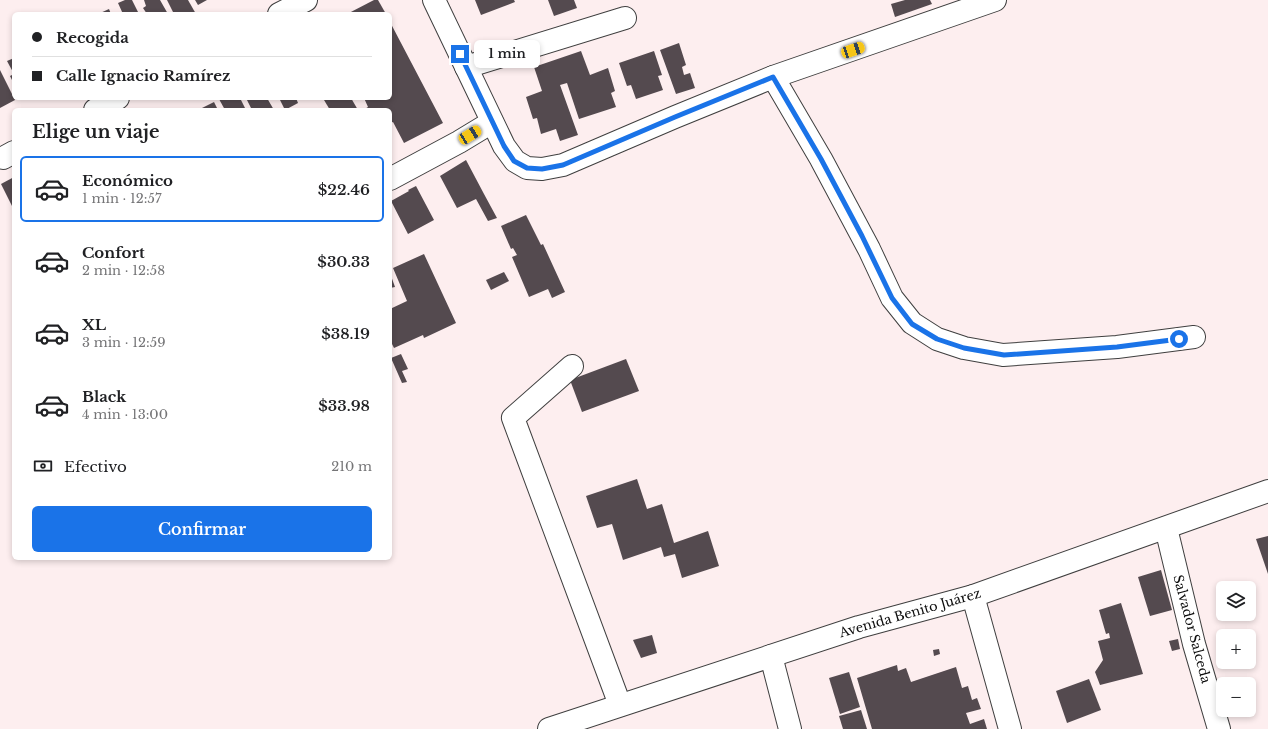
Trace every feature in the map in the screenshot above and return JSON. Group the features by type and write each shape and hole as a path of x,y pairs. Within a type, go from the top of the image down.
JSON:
{"street":[{"path":"283,12 306,0"},
{"path":"434,0 504,146 514,161 527,168 542,169 563,165 773,77 995,0"},
{"path":"466,67 625,18"},
{"path":"773,77 821,159 869,248 892,298 912,324 937,339 964,348 1004,355 1117,347 1194,337"},
{"path":"99,108 114,100"},
{"path":"392,178 459,142 492,122"},
{"path":"572,366 513,418 620,705"},
{"name":"Avenida Benito Juárez","path":"549,729 859,627 973,596 1268,491"},
{"name":"Salvador Salceda","path":"1166,528 1194,644 1219,729"},
{"path":"973,596 1010,729"},
{"path":"771,656 790,729"}],"building":[{"path":"125,0 132,0 138,12 122,12 118,3"},
{"path":"144,0 160,0 167,12 146,12 143,8 146,6"},
{"path":"167,0 188,0 195,12 173,12"},
{"path":"195,0 207,0 198,5"},
{"path":"374,0 378,0 385,12 351,12"},
{"path":"475,0 514,0 515,2 481,15"},
{"path":"548,0 574,0 577,8 554,16"},
{"path":"905,0 930,0 932,4 895,17 891,4"},
{"path":"109,9 110,12 102,12"},
{"path":"392,26 443,123 404,143 392,122 392,108 366,108 368,107 365,100 392,100"},
{"path":"679,43 686,65 682,67 684,75 690,73 695,88 676,94 660,50"},
{"path":"581,51 590,75 608,68 615,91 611,93 616,107 579,119 567,83 560,85 578,135 560,141 556,129 541,134 537,118 533,119 526,97 542,91 534,67"},
{"path":"654,51 662,75 658,76 663,90 636,99 631,85 627,86 619,63"},
{"path":"12,59 12,70 7,61"},
{"path":"0,70 12,94 12,100 15,100 0,108"},
{"path":"220,100 241,100 245,108 224,108"},
{"path":"247,100 268,100 273,108 256,108 251,108"},
{"path":"280,100 297,100 298,103 289,108 284,108"},
{"path":"324,100 352,100 357,108 329,108"},
{"path":"214,102 217,108 202,108"},
{"path":"466,160 497,218 488,221 476,199 457,208 440,176"},
{"path":"12,178 12,206 1,184"},
{"path":"416,186 434,220 408,234 392,200 409,191 408,190"},
{"path":"526,215 541,245 543,244 565,292 552,298 548,289 529,297 512,257 517,255 513,248 511,249 501,226"},
{"path":"424,254 456,323 424,338 423,335 394,348 392,344 392,308 407,301 393,268"},
{"path":"504,272 509,281 491,290 486,280"},
{"path":"392,279 395,287 392,288"},
{"path":"401,354 408,369 402,371 407,382 402,383 392,358"},
{"path":"626,359 639,391 582,412 570,380"},
{"path":"637,479 647,509 662,504 674,543 708,531 719,566 682,578 675,554 664,557 661,547 623,560 612,524 597,528 586,496"},
{"path":"1268,536 1268,574 1256,539"},
{"path":"1161,570 1172,610 1150,616 1138,577"},
{"path":"1121,603 1143,674 1100,685 1095,672 1103,660 1098,641 1110,638 1109,633 1106,634 1099,610"},
{"path":"652,635 657,653 641,658 633,640"},
{"path":"1178,639 1180,649 1172,651 1169,641"},
{"path":"939,649 940,654 934,656 933,650"},
{"path":"897,665 898,671 906,668 911,682 956,667 962,688 968,686 972,700 977,698 981,709 966,713 970,724 984,719 987,729 872,729 857,678"},
{"path":"849,672 860,707 840,714 829,678"},
{"path":"1089,679 1101,710 1067,723 1056,691"},
{"path":"861,710 867,729 843,729 839,716"}],"route":[{"path":"460,54 504,146 514,161 527,168 542,169 563,165 773,77 821,159 869,248 892,298 912,324 937,339 964,348 1004,355 1117,347 1179,339"}]}
